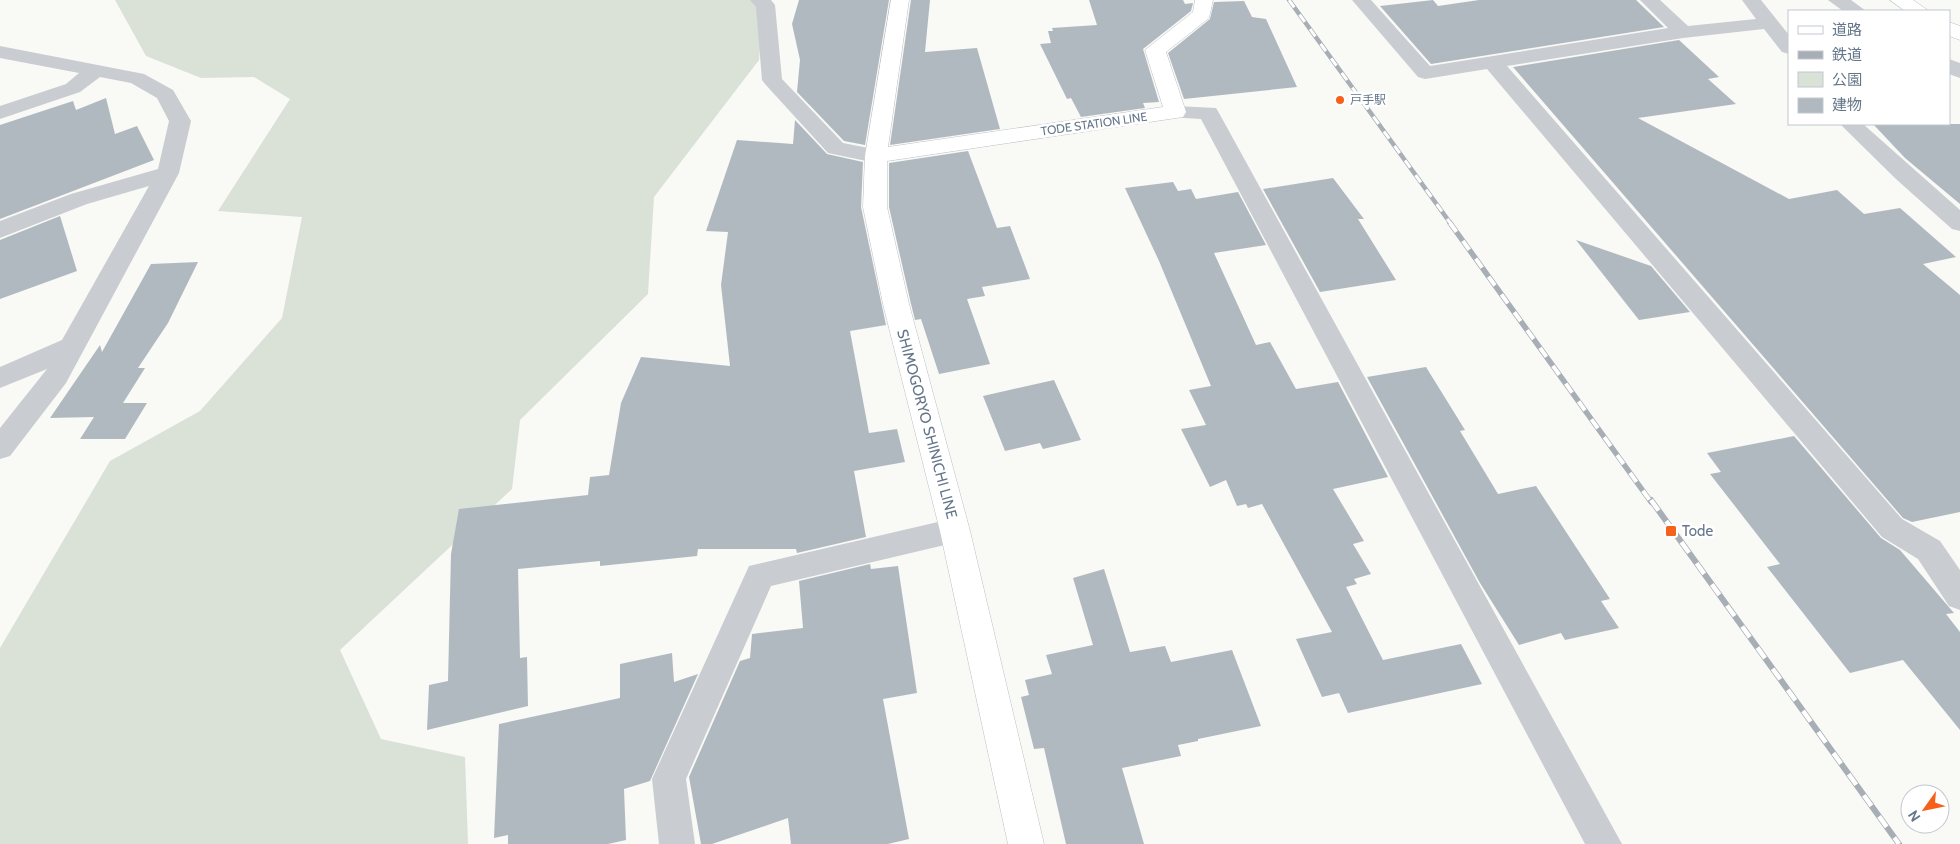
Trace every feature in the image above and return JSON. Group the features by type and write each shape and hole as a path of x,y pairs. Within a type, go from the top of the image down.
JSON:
{"main road":[{"name":"SHIMOGORYO SHINICHI LINE","path":"900,0 876,156 875,207 896,304 956,530 1026,844"},
{"path":"1175,112 1155,50 1202,14 1204,0"},
{"path":"1899,0 1917,10"},
{"name":"TODE STATION LINE","path":"876,156 1175,112"}],"street":[{"path":"759,0 765,6 772,80 836,148 876,156"},
{"path":"1361,0 1425,73 1682,32 1769,23"},
{"path":"1649,0 1682,32"},
{"path":"1751,0 1788,47"},
{"path":"1837,0 1854,10"},
{"path":"0,52 137,78 166,94 180,121 168,173 53,383 0,448"},
{"path":"1492,63 1892,528 1928,550 1960,596"},
{"path":"0,114 73,88 96,70"},
{"path":"1175,112 1208,113 1604,844"},
{"path":"1852,125 1905,176 1960,223"},
{"path":"0,230 79,199 168,173"},
{"path":"0,378 72,347"},
{"path":"677,844 669,778 760,574 956,530"}],"green space":[{"path":"115,0 750,0 763,6 759,60 654,197 648,294 520,420 512,489 340,650 381,739 465,757 468,844 0,844 0,648 110,461 200,411 282,318 302,217 218,211 290,99 254,77 201,78 146,56"}],"building":[{"path":"799,0 889,0 865,145 844,141 797,92 800,60 792,24"},
{"path":"911,0 930,0 925,52 977,48 1000,129 890,145"},
{"path":"1089,0 1183,0 1185,4 1193,3 1191,11 1143,49 1159,102 1143,103 1145,108 1081,117 1071,98 1067,99 1040,44 1051,43 1048,31 1053,31 1052,28 1097,25"},
{"path":"1433,0 1438,6 1479,0 1636,0 1664,27 1431,64 1380,6"},
{"path":"1244,1 1252,17 1266,19 1297,87 1184,99 1168,53 1210,19 1214,2"},
{"path":"1679,40 1719,77 1708,79 1736,104 1638,118 1789,199 1837,190 1864,214 1900,208 1956,257 1923,264 1960,295 1960,512 1912,522 1903,518 1513,67"},
{"path":"106,98 115,134 137,126 154,160 0,219 0,125 73,101 76,110"},
{"path":"795,120 827,154 863,162 861,207 886,325 850,331 869,433 897,429 905,462 854,471 866,537 797,553 796,549 698,549 697,556 600,566 600,561 518,569 520,658 527,657 528,706 427,730 429,685 448,681 451,554 459,509 588,495 590,477 609,475 621,403 641,357 730,366 721,285 728,232 706,231 737,140 793,144"},
{"path":"1960,124 1960,204 1905,158 1874,125"},
{"path":"968,151 997,228 1010,226 1030,279 982,287 985,296 967,299 990,364 939,374 921,319 915,320 911,304 889,207 889,163"},
{"path":"1333,178 1364,219 1358,219 1396,280 1320,292 1263,189"},
{"path":"1173,182 1178,191 1191,189 1196,199 1238,192 1266,245 1214,253 1256,345 1270,342 1296,389 1338,382 1388,477 1333,489 1364,541 1353,544 1371,574 1354,579 1357,584 1346,587 1383,660 1461,644 1482,684 1348,713 1339,693 1322,697 1296,639 1332,632 1262,504 1248,508 1246,504 1237,506 1226,480 1210,487 1181,429 1206,425 1189,390 1211,386 1159,261 1125,188"},
{"path":"60,216 77,271 0,299 0,240"},
{"path":"1576,240 1651,266 1690,312 1639,320"},
{"path":"198,262 168,323 138,368 145,368 123,403 147,403 125,439 80,439 94,417 50,418 100,345 102,352 151,264"},
{"path":"1426,367 1465,430 1460,431 1498,494 1536,486 1610,599 1601,601 1619,628 1565,640 1561,633 1519,645 1480,583 1367,377"},
{"path":"1054,380 1081,440 1043,449 1040,443 1005,451 983,396"},
{"path":"1794,436 1881,538 1900,550 1954,613 1946,614 1960,632 1960,730 1903,660 1850,673 1767,567 1780,564 1710,474 1721,472 1707,453"},
{"path":"870,564 871,569 898,566 917,693 883,699 909,839 888,844 791,844 788,818 712,844 701,844 689,777 740,661 750,658 752,634 803,628 799,581"},
{"path":"1104,569 1130,652 1165,646 1171,662 1232,650 1261,726 1178,745 1181,756 1122,768 1144,844 1066,844 1044,748 1034,749 1021,697 1029,695 1025,680 1052,674 1046,655 1093,645 1073,578"},
{"path":"672,653 674,682 698,674 650,781 624,789 626,840 608,844 508,844 508,835 494,838 499,724 620,698 620,664"}],"railway":[{"path":"1289,0 1451,224"},
{"path":"1450,223 1651,502"},
{"path":"1651,500 1899,844"}],"place":[{"name":"戸手駅","path":"1340,100"},
{"name":"Tode","path":"1671,531"}]}
